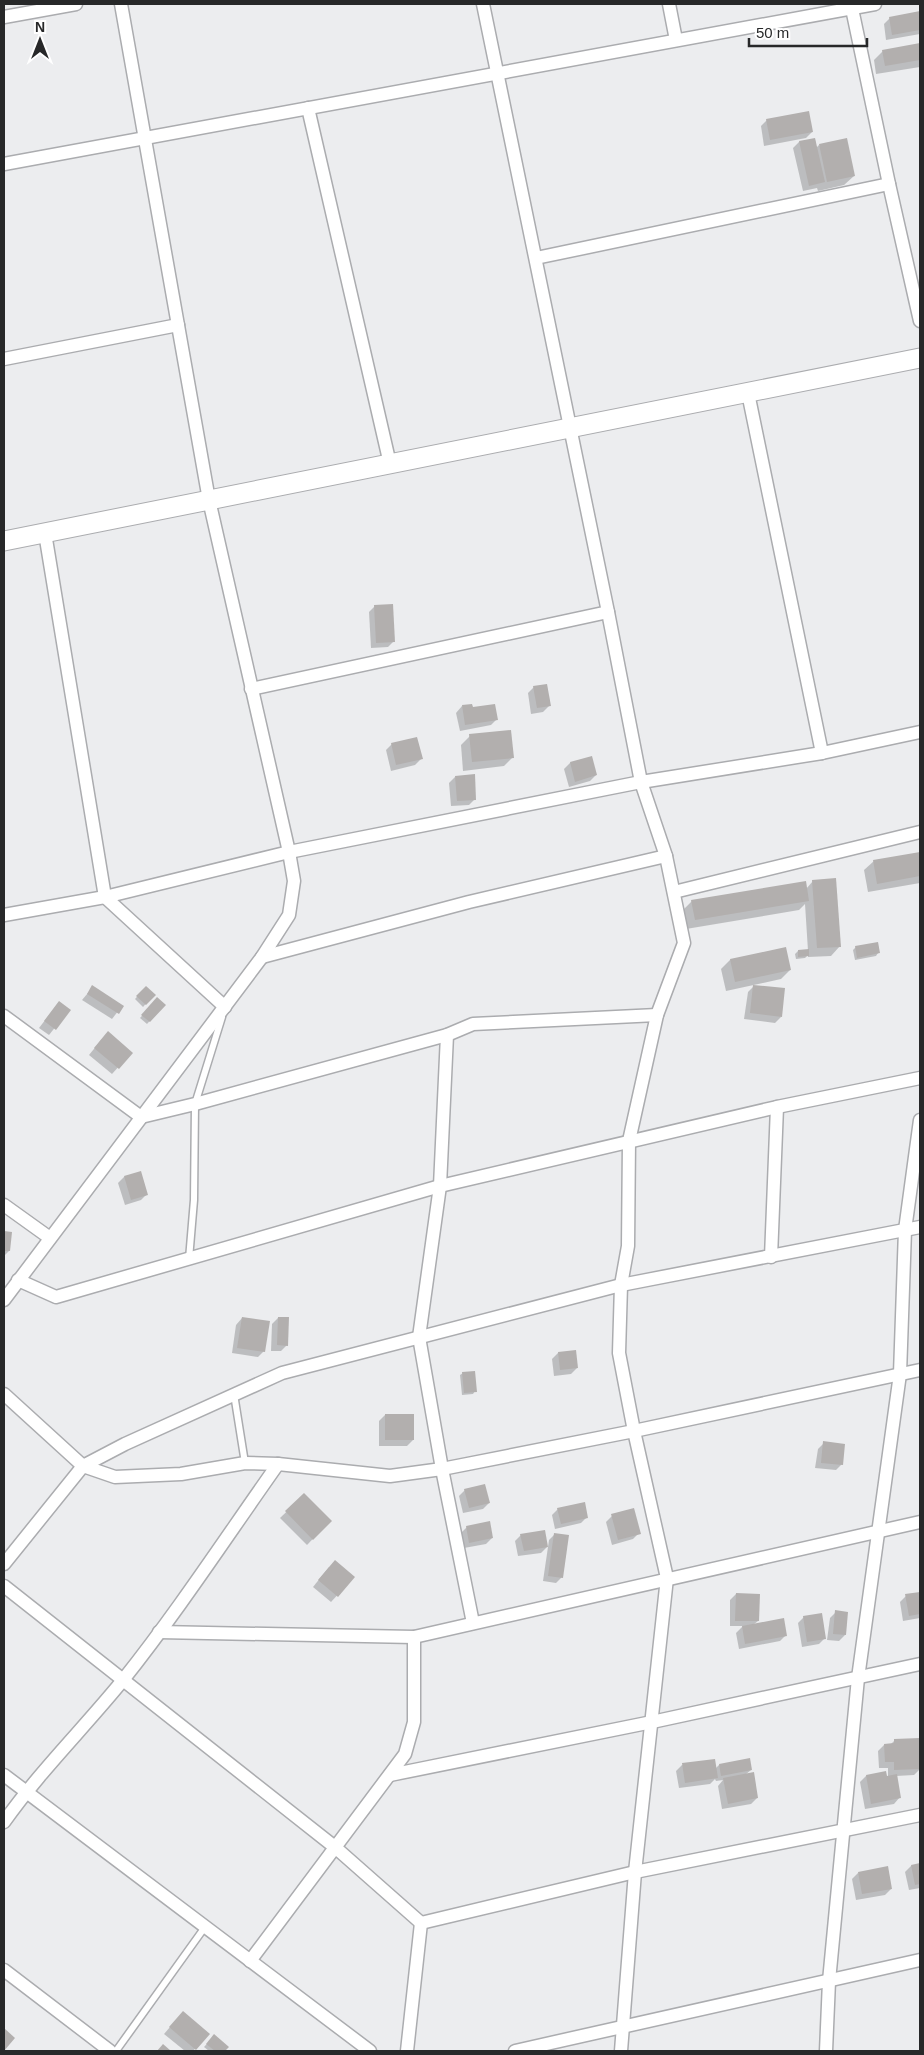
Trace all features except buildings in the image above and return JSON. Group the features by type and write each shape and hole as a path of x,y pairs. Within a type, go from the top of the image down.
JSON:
{"street":[{"path":"4,17 76,4"},
{"path":"4,1300 262,958 289,915 294,881 209,500 121,4"},
{"path":"483,4 641,782 666,856 684,943 657,1015 629,1141 628,1246 621,1285 619,1353 634,1431 667,1578 635,1872 621,2051"},
{"path":"670,4 676,40"},
{"path":"4,164 852,6 875,4"},
{"path":"852,6 920,321"},
{"path":"308,108 390,464"},
{"path":"536,258 889,184"},
{"path":"4,359 178,325"},
{"path":"4,541 920,358"},
{"path":"748,393 822,753"},
{"path":"45,533 105,897 225,1007"},
{"path":"251,689 608,612"},
{"path":"4,915 105,897 289,852 641,782 822,753 920,732"},
{"path":"674,892 920,832"},
{"path":"262,958 469,902 666,856"},
{"path":"4,1016 141,1117 447,1035 473,1024 657,1015"},
{"path":"447,1035 440,1186 420,1337 442,1469 473,1623"},
{"path":"18,1280 56,1297 440,1186 777,1107 920,1078"},
{"path":"771,1256 777,1107"},
{"path":"826,2051 828,1981 858,1678 900,1374 905,1230 920,1120"},
{"path":"4,1206 50,1238"},
{"path":"4,1564 83,1466 125,1444 282,1373 621,1285 920,1227"},
{"path":"4,1394 83,1466 115,1477 181,1474 245,1463 278,1464 390,1476 442,1469 634,1431 920,1370"},
{"path":"4,1822 26,1792 122,1680 160,1632 278,1464"},
{"path":"160,1632 414,1637 920,1522"},
{"path":"4,1586 336,1848 421,1922"},
{"path":"250,1961 405,1754 414,1722 414,1637"},
{"path":"390,1775 652,1722 920,1664"},
{"path":"4,1775 370,2051"},
{"path":"421,1922 635,1872 920,1815"},
{"path":"407,2051 421,1922"},
{"path":"515,2051 920,1960"},
{"path":"4,1970 110,2051"}],"lane":[{"path":"189,1259 194,1200 195,1104 225,1007"},
{"path":"234,1394 245,1463"},
{"path":"116,2051 206,1927"}]}
